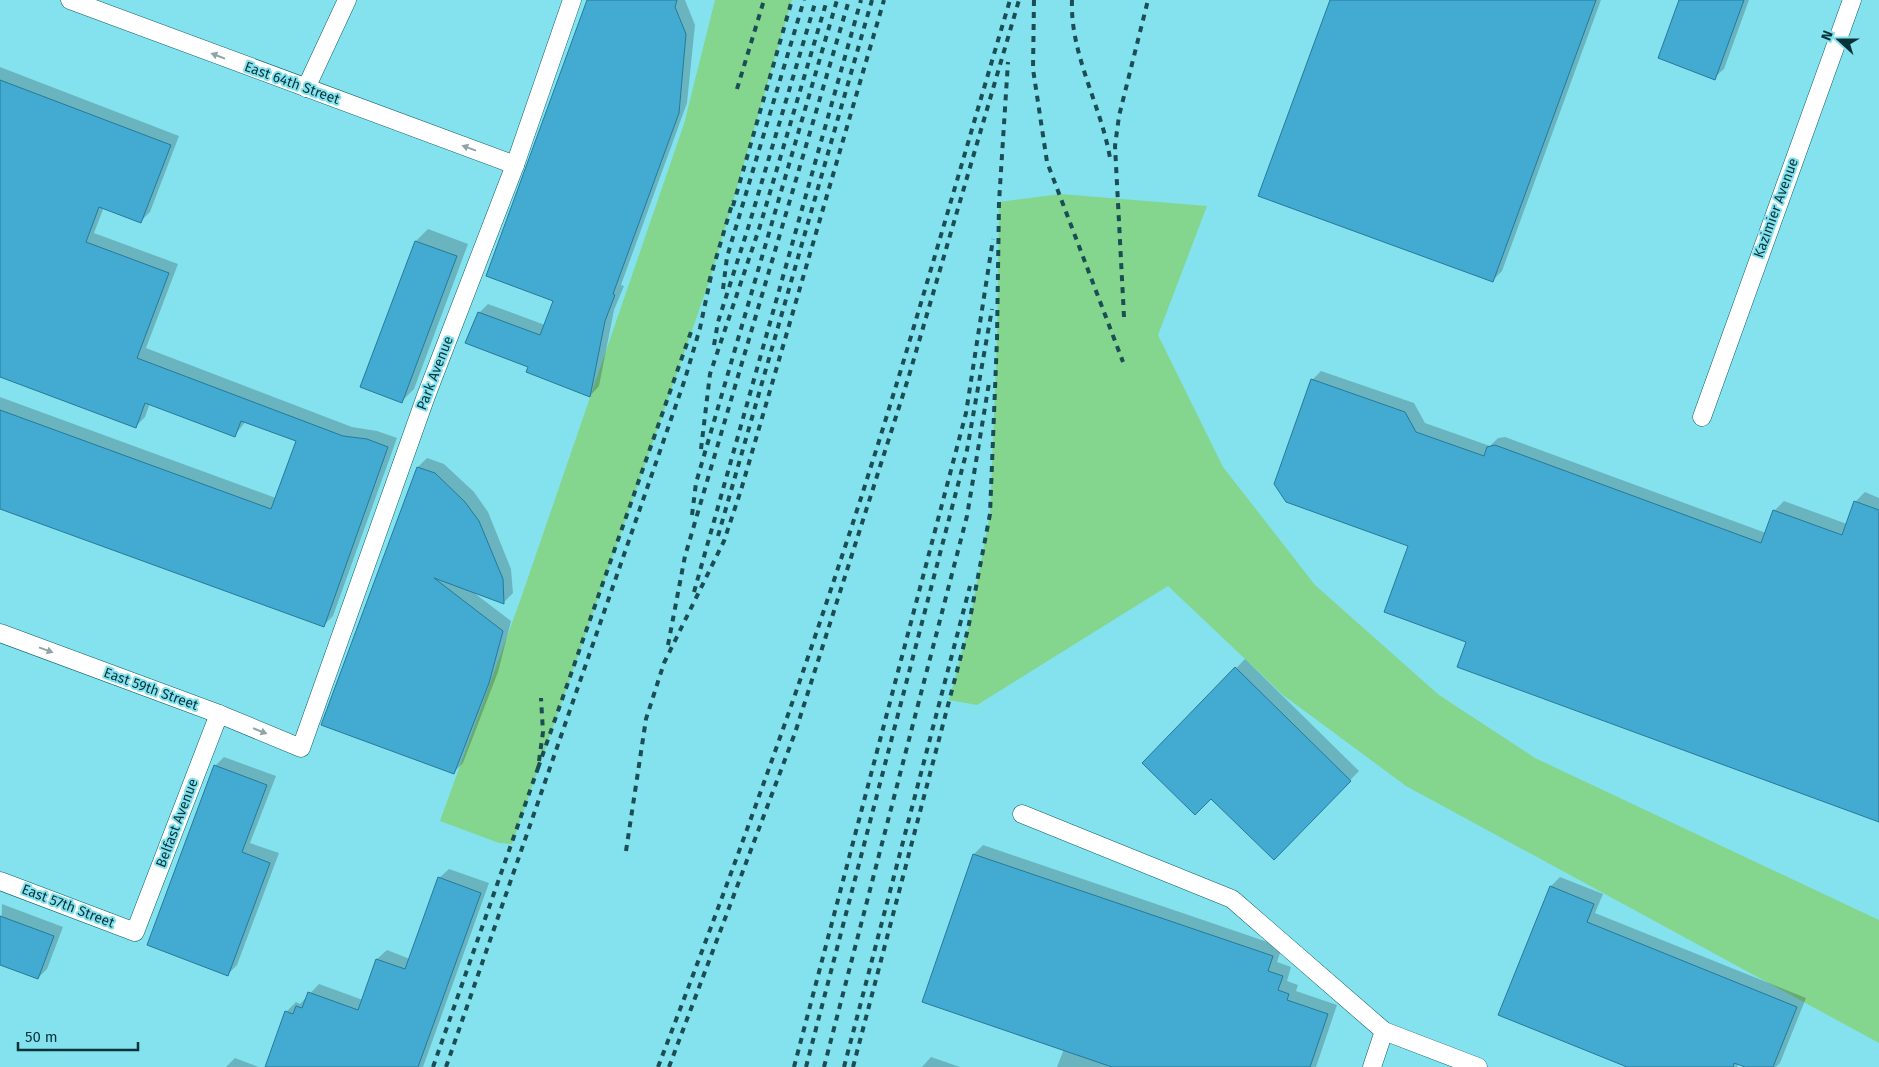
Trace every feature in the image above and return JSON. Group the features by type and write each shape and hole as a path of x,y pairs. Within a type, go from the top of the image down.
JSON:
{"street":[{"name":"East 64th Street","path":"70,0 515,164"},
{"path":"306,88 347,0"},
{"name":"Park Avenue","path":"301,748 423,405 515,164 572,0"},
{"name":"Kazimier Avenue","path":"1702,418 1852,0"},
{"name":"East 59th Street","path":"0,632 219,714 301,748"},
{"name":"Belfast Avenue","path":"135,932 219,714"},
{"path":"1022,814 1232,899 1384,1031 1478,1067"},
{"name":"East 57th Street","path":"0,881 135,932"},
{"path":"1372,1067 1384,1031"}],"green space":[{"path":"715,0 792,0 711,276 512,844 499,843 440,821 520,601 684,124"},
{"path":"1061,194 1207,206 1158,335 1223,467 1315,585 1439,695 1535,758 1879,920 1879,1043 1406,786 1283,695 1168,586 977,705 949,700 968,629 990,514 997,339 999,202"}],"building":[{"path":"587,0 677,0 675,7 686,34 679,113 613,294 615,295 605,321 590,397 526,372 528,367 465,343 478,312 540,335 553,301 486,276"},
{"path":"1330,0 1596,0 1493,282 1258,196"},
{"path":"1679,0 1744,0 1715,80 1658,58"},
{"path":"0,80 171,145 141,223 99,207 86,242 169,273 137,358 343,436 367,439 388,447 324,627 0,509 0,410 271,509 296,441 241,421 235,437 145,403 136,428 0,377"},
{"path":"415,241 457,256 402,403 360,387"},
{"path":"1311,379 1405,412 1416,432 1484,456 1487,447 1495,445 1761,543 1773,510 1842,535 1854,501 1879,510 1879,822 1457,667 1466,642 1384,612 1408,546 1286,502 1274,484"},
{"path":"417,467 435,473 465,502 479,521 503,579 504,604 434,578 503,631 489,683 454,774 321,725"},
{"path":"1235,667 1351,781 1274,860 1211,799 1195,815 1142,763"},
{"path":"214,765 267,785 242,852 270,863 228,976 147,945"},
{"path":"973,854 1273,956 1268,971 1283,976 1278,990 1289,994 1287,1000 1328,1014 1310,1067 1112,1067 922,1002"},
{"path":"438,877 481,893 418,1067 265,1067 285,1011 293,1014 296,1006 302,1008 308,992 358,1010 376,959 405,969"},
{"path":"1550,886 1594,904 1587,922 1797,1007 1773,1067 1745,1067 1734,1063 1733,1067 1627,1067 1498,1015"},
{"path":"0,916 54,936 38,979 0,965"}],"railway":[{"path":"737,89 764,0"},
{"path":"733,206 792,0"},
{"path":"723,289 727,257 804,0"},
{"path":"714,345 718,322 816,0"},
{"path":"701,449 710,374 760,226 827,0"},
{"path":"692,515 696,483 837,0"},
{"path":"668,645 685,556 849,0"},
{"path":"694,592 861,0"},
{"path":"718,536 872,0"},
{"path":"626,851 646,719 664,663 724,541 741,490 884,0"},
{"path":"658,1067 752,816 840,562 906,352 1010,0"},
{"path":"669,1067 795,733 908,379 1019,0"},
{"path":"1034,0 1033,69 1047,162 1123,362"},
{"path":"1072,0 1076,40 1106,138 1110,158"},
{"path":"1124,317 1115,146 1119,116 1148,0"},
{"path":"853,1067 968,629 990,514 997,339 999,202 1008,62"},
{"path":"709,282 733,201"},
{"path":"794,1067 966,413 993,239"},
{"path":"446,1067 685,379 700,328 711,276"},
{"path":"806,1067 967,450 992,309"},
{"path":"538,768 692,329"},
{"path":"824,1067 967,516 989,383"},
{"path":"844,1067 970,586"},
{"path":"433,1067 538,768 543,732 541,698"}]}
